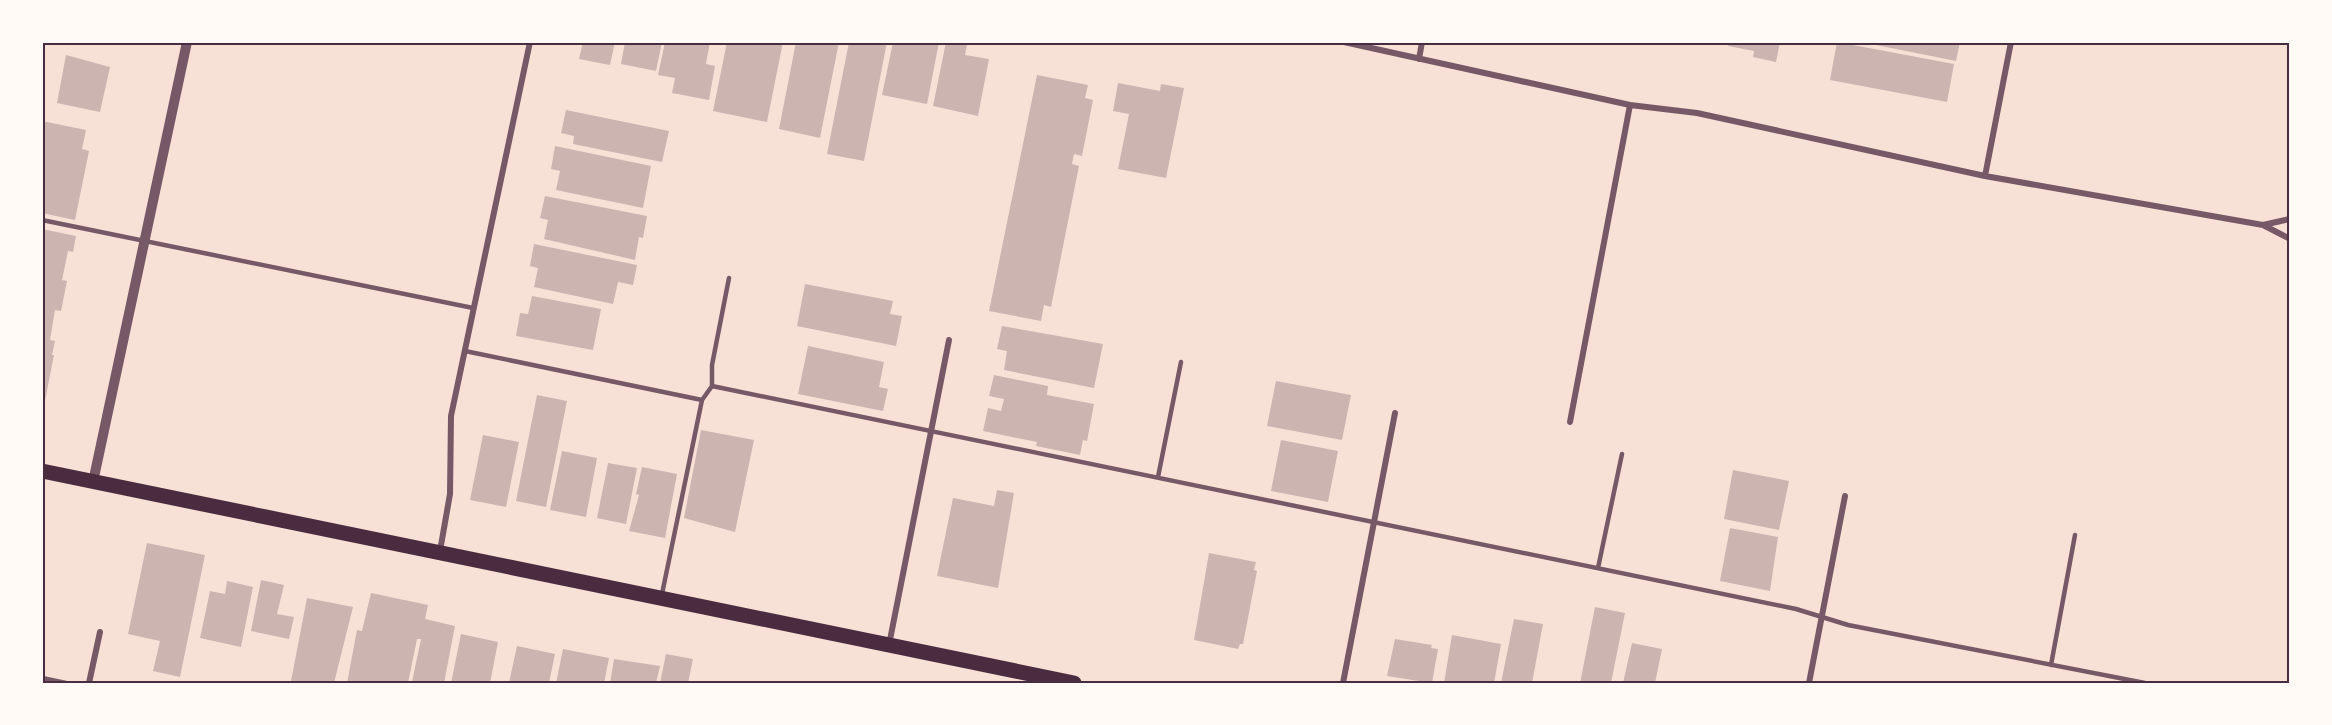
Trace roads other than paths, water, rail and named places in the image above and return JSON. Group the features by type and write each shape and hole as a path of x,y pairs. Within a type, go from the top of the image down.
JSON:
{"main road":[{"path":"42,471 1072,683"}],"street":[{"path":"93,482 187,42"},
{"path":"440,554 450,494 450,428 473,308 530,42"},
{"path":"1344,42 1630,105 1698,112 1985,176 2263,225 2290,239"},
{"path":"1419,59 1422,42"},
{"path":"1985,176 2011,42"},
{"path":"1569,422 1630,105"},
{"path":"2263,225 2290,219"},
{"path":"889,646 949,340"},
{"path":"1343,683 1395,413"},
{"path":"1809,683 1845,496"},
{"path":"89,683 100,632"}],"lane":[{"path":"42,220 473,308"},
{"path":"661,599 702,400 712,386 712,365 729,278"},
{"path":"465,351 702,400"},
{"path":"1158,477 1181,362"},
{"path":"712,386 1797,609 1848,625 2145,683"},
{"path":"1598,568 1622,454"},
{"path":"2051,664 2075,535"},
{"path":"42,678 66,683"}]}
